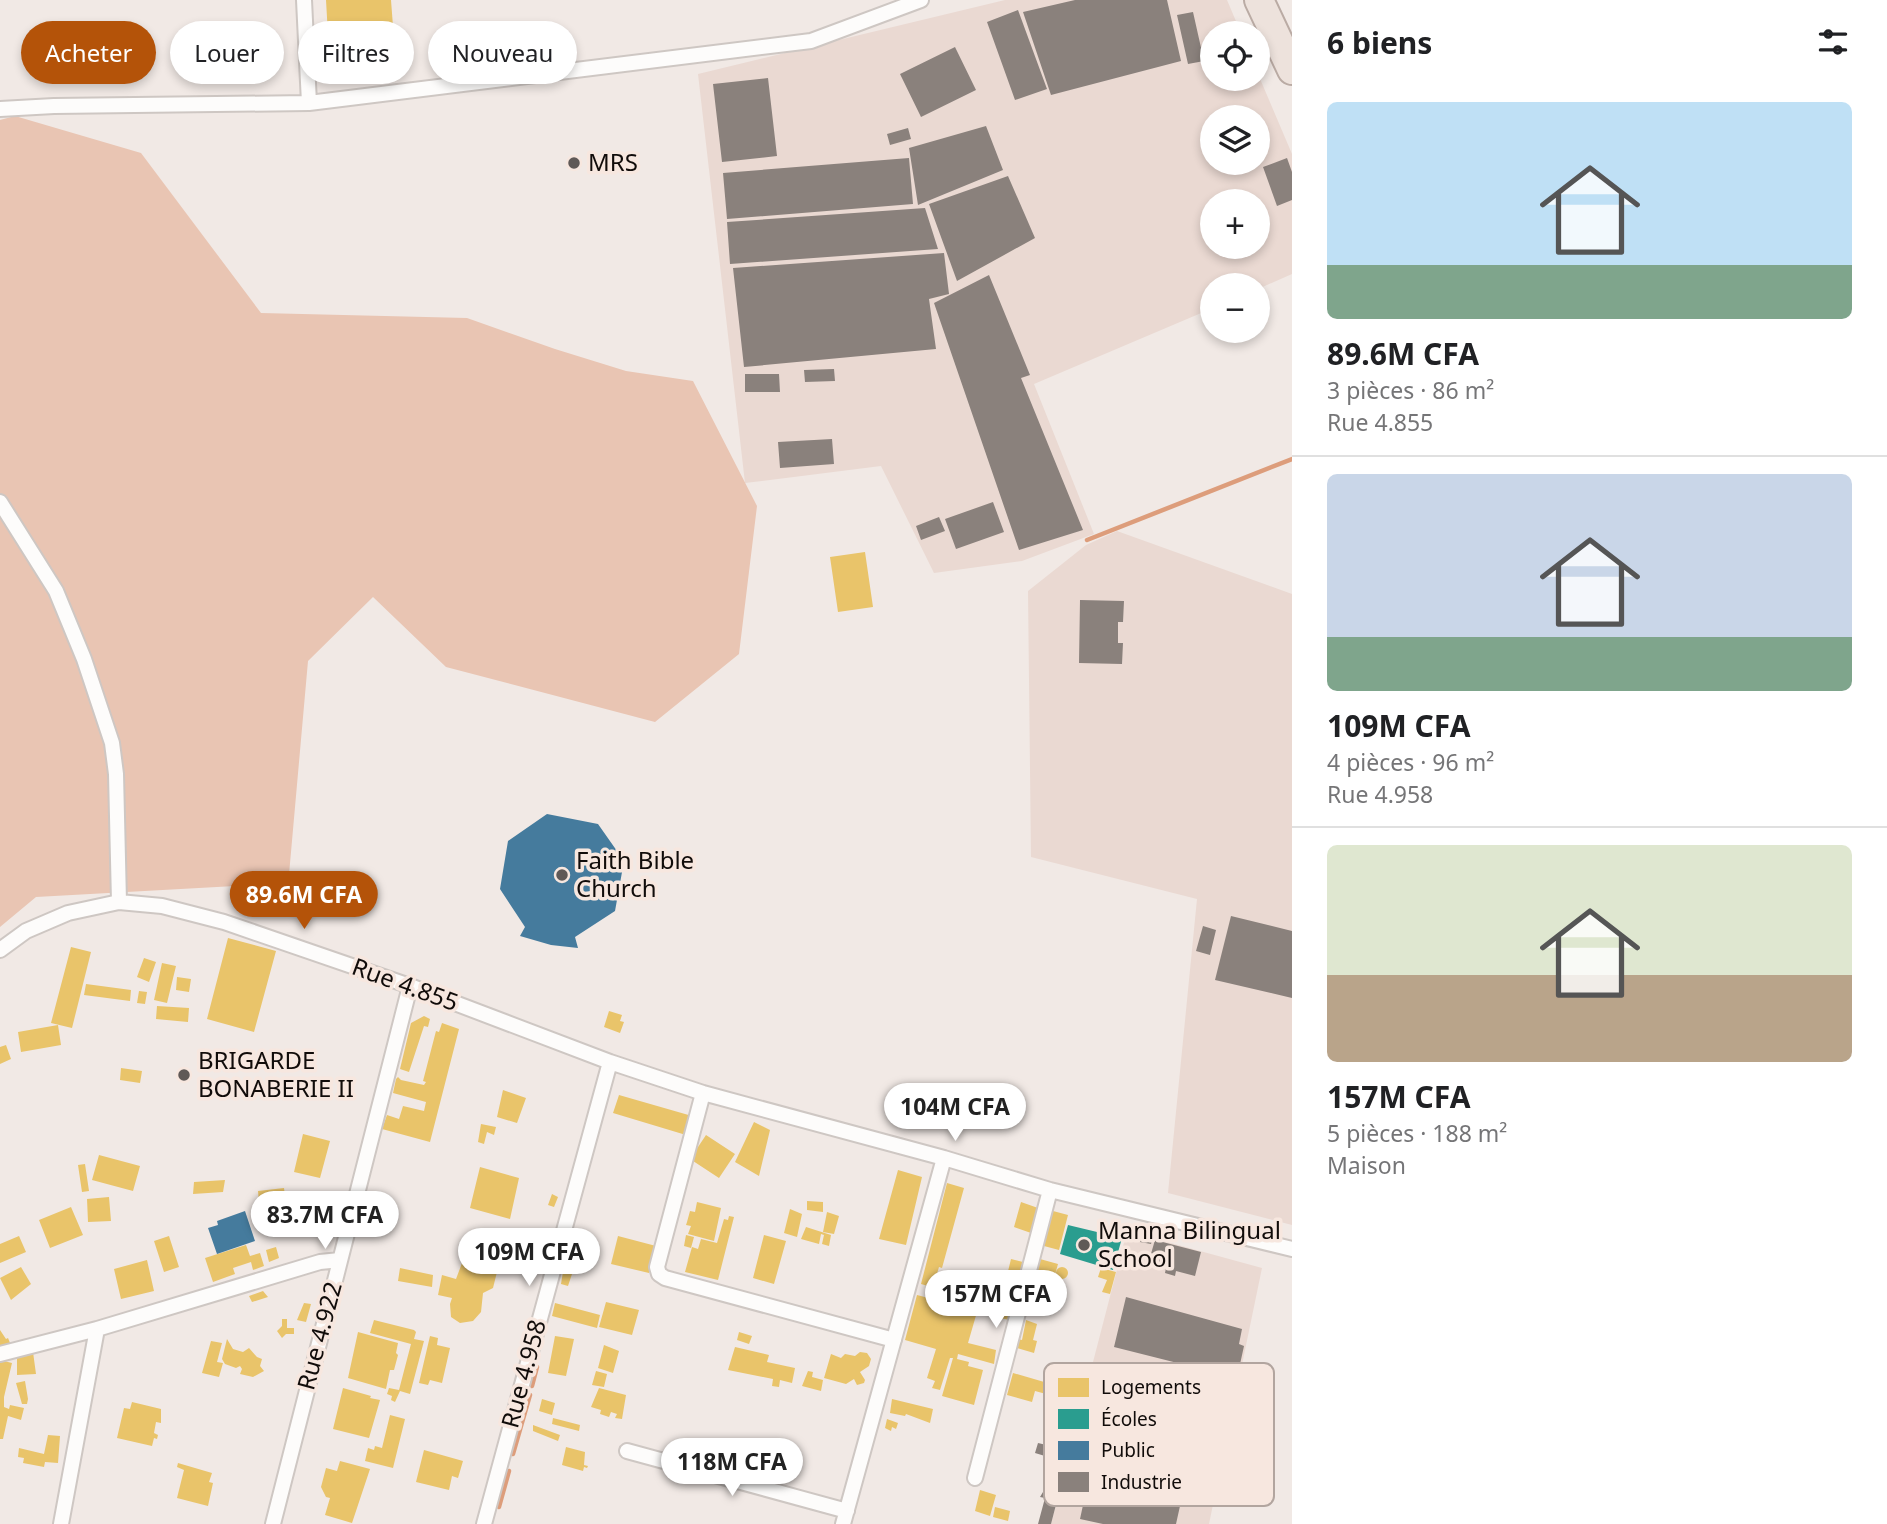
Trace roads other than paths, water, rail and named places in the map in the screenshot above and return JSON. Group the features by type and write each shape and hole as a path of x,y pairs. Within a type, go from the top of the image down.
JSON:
{"highway":[{"path":"1259,0 1292,70"}],"street":[{"path":"303,0 309,103"},
{"path":"0,109 309,103 811,41 921,0"},
{"path":"0,502 56,591 112,743 116,774 119,902"},
{"name":"Rue 4.855","path":"0,950 26,931 68,913 119,902 162,906 224,922 410,986 610,1062 703,1093 944,1158 1050,1190 1292,1249"},
{"name":"Rue 4.922","path":"272,1524 410,986"},
{"name":"Rue 4.958","path":"484,1524 610,1062"},
{"path":"703,1093 657,1267 659,1274 665,1278 894,1340"},
{"path":"627,1451 845,1518 944,1158"},
{"path":"975,1478 1050,1190"},
{"path":"0,1354 97,1329 320,1262 340,1260"},
{"path":"61,1524 97,1329"}],"waterway":[{"path":"1087,540 1292,459"},
{"path":"532,1386 537,1367"},
{"path":"513,1454 530,1395"},
{"path":"499,1507 509,1471"}],"place":[{"name":"MRS","path":"574,163"},
{"name":"Faith Bible Church","path":"562,875"},
{"name":"BRIGARDE BONABERIE II","path":"184,1075"},
{"name":"Manna Bilingual School","path":"1084,1245"}]}
